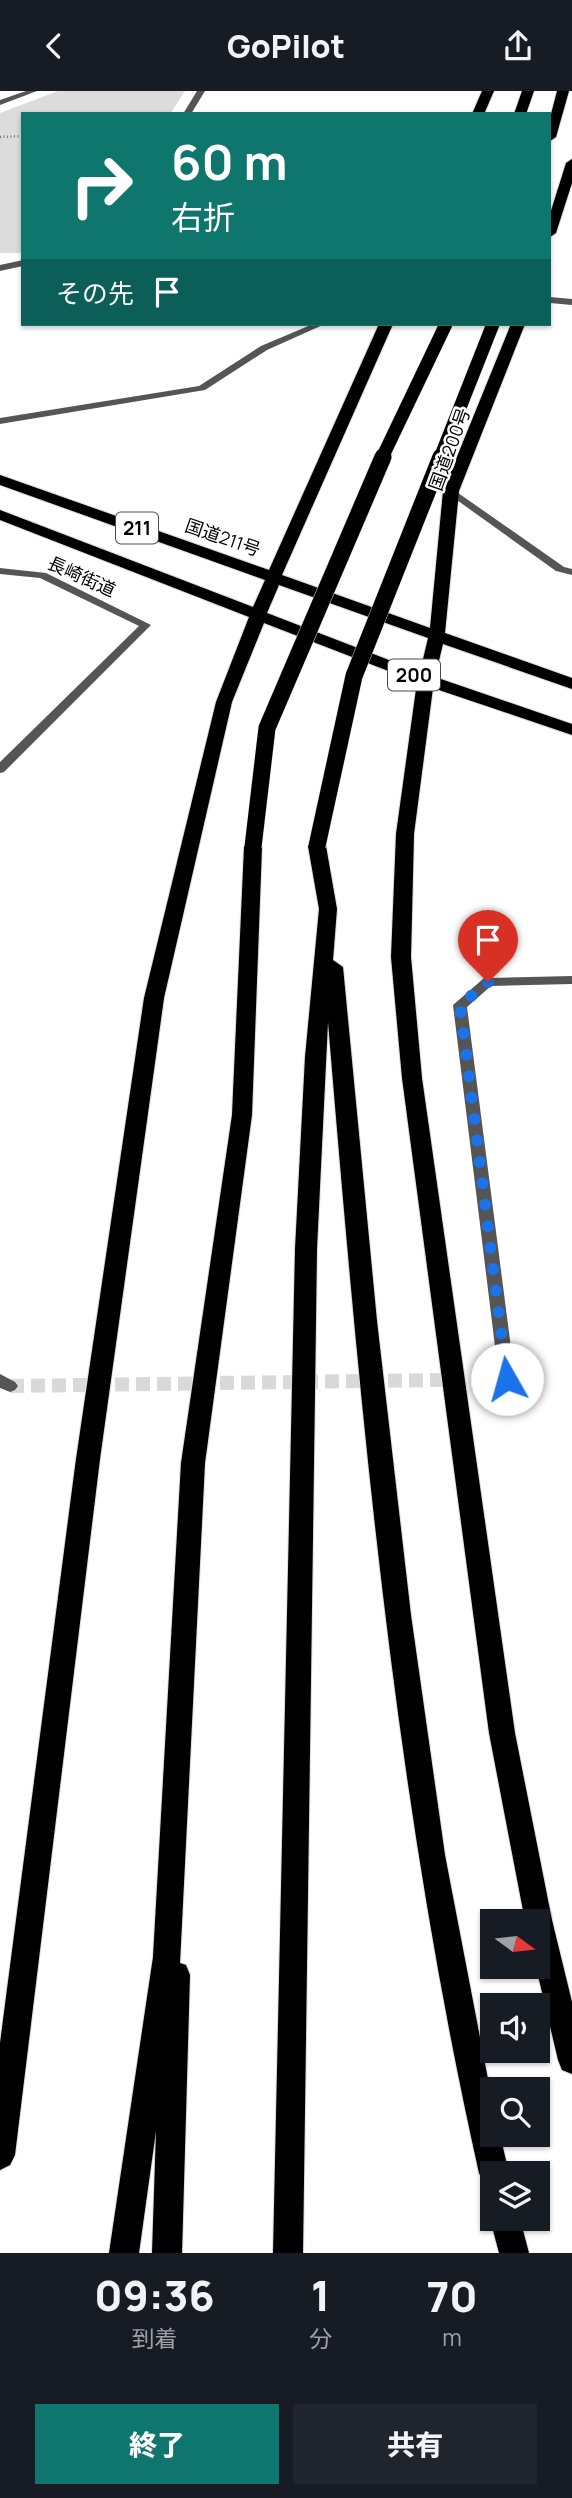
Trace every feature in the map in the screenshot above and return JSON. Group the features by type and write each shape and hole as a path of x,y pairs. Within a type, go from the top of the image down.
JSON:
{"highway":[{"path":"479,112 488,91"},
{"path":"521,112 528,91"},
{"path":"551,134 564,91"},
{"path":"551,230 572,163"},
{"path":"0,2155 88,1459 155,998 224,702 274,576 385,326"},
{"path":"124,2253 167,1957 193,1463 242,1115 253,847 267,728 363,498 445,326"},
{"path":"491,2161 439,1914 411,1720 357,1251 328,909 317,846 354,676 492,326"},
{"name":"国道200号","path":"517,326 451,491 437,636 426,680 405,834 401,957 412,1078 502,1733 538,1920 572,2060"},
{"name":"国道211号","path":"0,480 274,576"},
{"name":"211","path":"0,515 258,614"},
{"name":"200","path":"274,576 572,684"},
{"name":"200","path":"258,614 426,680 572,730"},
{"path":"288,2253 306,1249 315,1057 328,909"},
{"path":"167,2253 193,1463"},
{"path":"509,2231 514,2253"}],"street":[{"path":"0,103 33,91"},
{"path":"188,112 201,91"},
{"path":"1,266 21,263"},
{"path":"551,300 572,302"},
{"path":"0,421 202,388 264,348 315,326"},
{"path":"451,491 559,569 572,572"},
{"name":"長崎街道","path":"0,571 43,575 146,625 0,769"},
{"path":"507,1379 460,1005 488,982 572,980"}],"path":[{"path":"0,137 21,136"}],"shaded area":[{"path":"58,91 185,91 171,112 21,112 21,253 0,253 0,113"}],"tunnel":[{"path":"10,1386 507,1379"}],"route":[{"path":"488,982 460,1005 507,1379"}]}
